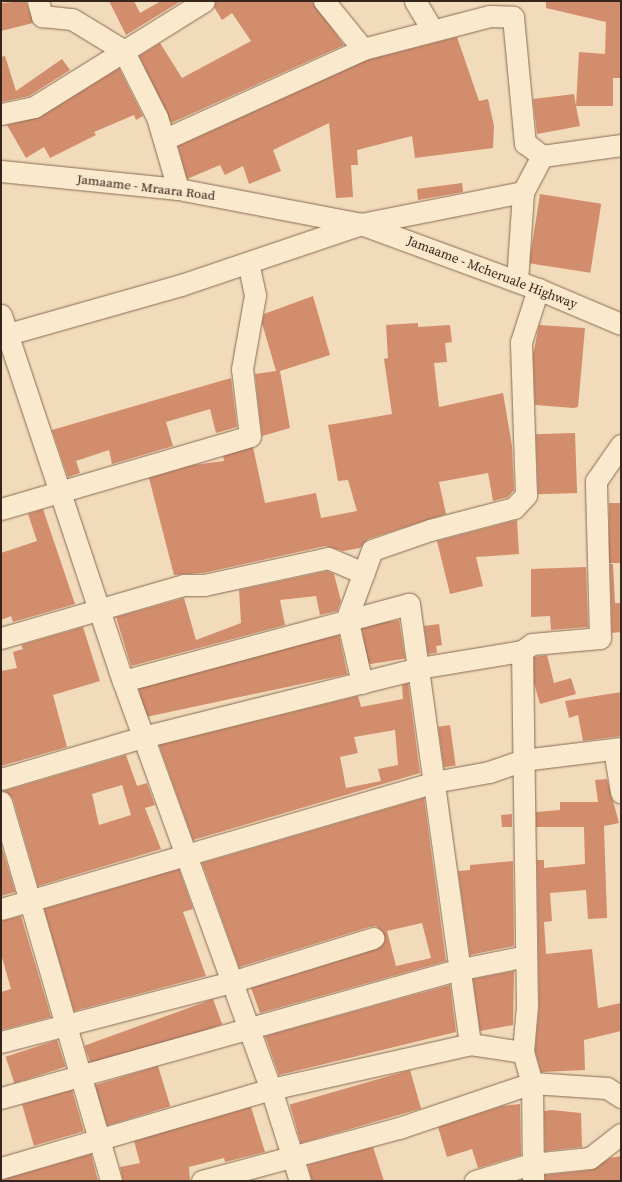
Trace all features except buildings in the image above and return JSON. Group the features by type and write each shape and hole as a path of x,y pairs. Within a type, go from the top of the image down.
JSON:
{"street":[{"path":"38,1 42,16 72,19 123,50 164,139 178,189"},
{"path":"1,114 34,107 123,50 204,1"},
{"path":"324,1 363,49"},
{"path":"415,1 432,29"},
{"path":"164,139 363,49 432,29 490,16 513,17 525,143 542,156 621,145"},
{"path":"516,281 522,192 542,156"},
{"name":"Jamaame - Mraara Road","path":"1,171 178,189 361,224"},
{"path":"300,1181 271,1089 248,1031 186,853 123,681 3,328 248,263 361,224 522,192"},
{"name":"Jamaame - Mcheruale Highway","path":"361,224 538,289 621,324"},
{"path":"1,509 250,436 242,369 255,295 248,263"},
{"path":"362,683 347,618 372,550 430,530 514,508 526,495 521,342 538,289"},
{"path":"1,779 143,737 419,668 522,651 532,644 600,638 596,481 621,445"},
{"path":"1,638 99,611 184,585 204,585 328,558 364,573"},
{"path":"123,681 347,618 409,604 434,782 457,970 470,1044"},
{"path":"522,651 525,679 522,760 527,1006 523,1052 532,1083 532,1173"},
{"path":"1,909 32,898 434,782 489,772 522,760 618,748 621,792"},
{"path":"1,802 32,898 67,1025 102,1140 111,1181"},
{"path":"1,1042 231,982 373,938"},
{"path":"1,1098 248,1031 457,970 526,956"},
{"path":"1,1168 102,1140 271,1089 470,1044 523,1052"},
{"path":"202,1181 292,1155 406,1126 532,1083 607,1088 621,1097"},
{"path":"475,1181 532,1173 590,1158 621,1134"}]}
